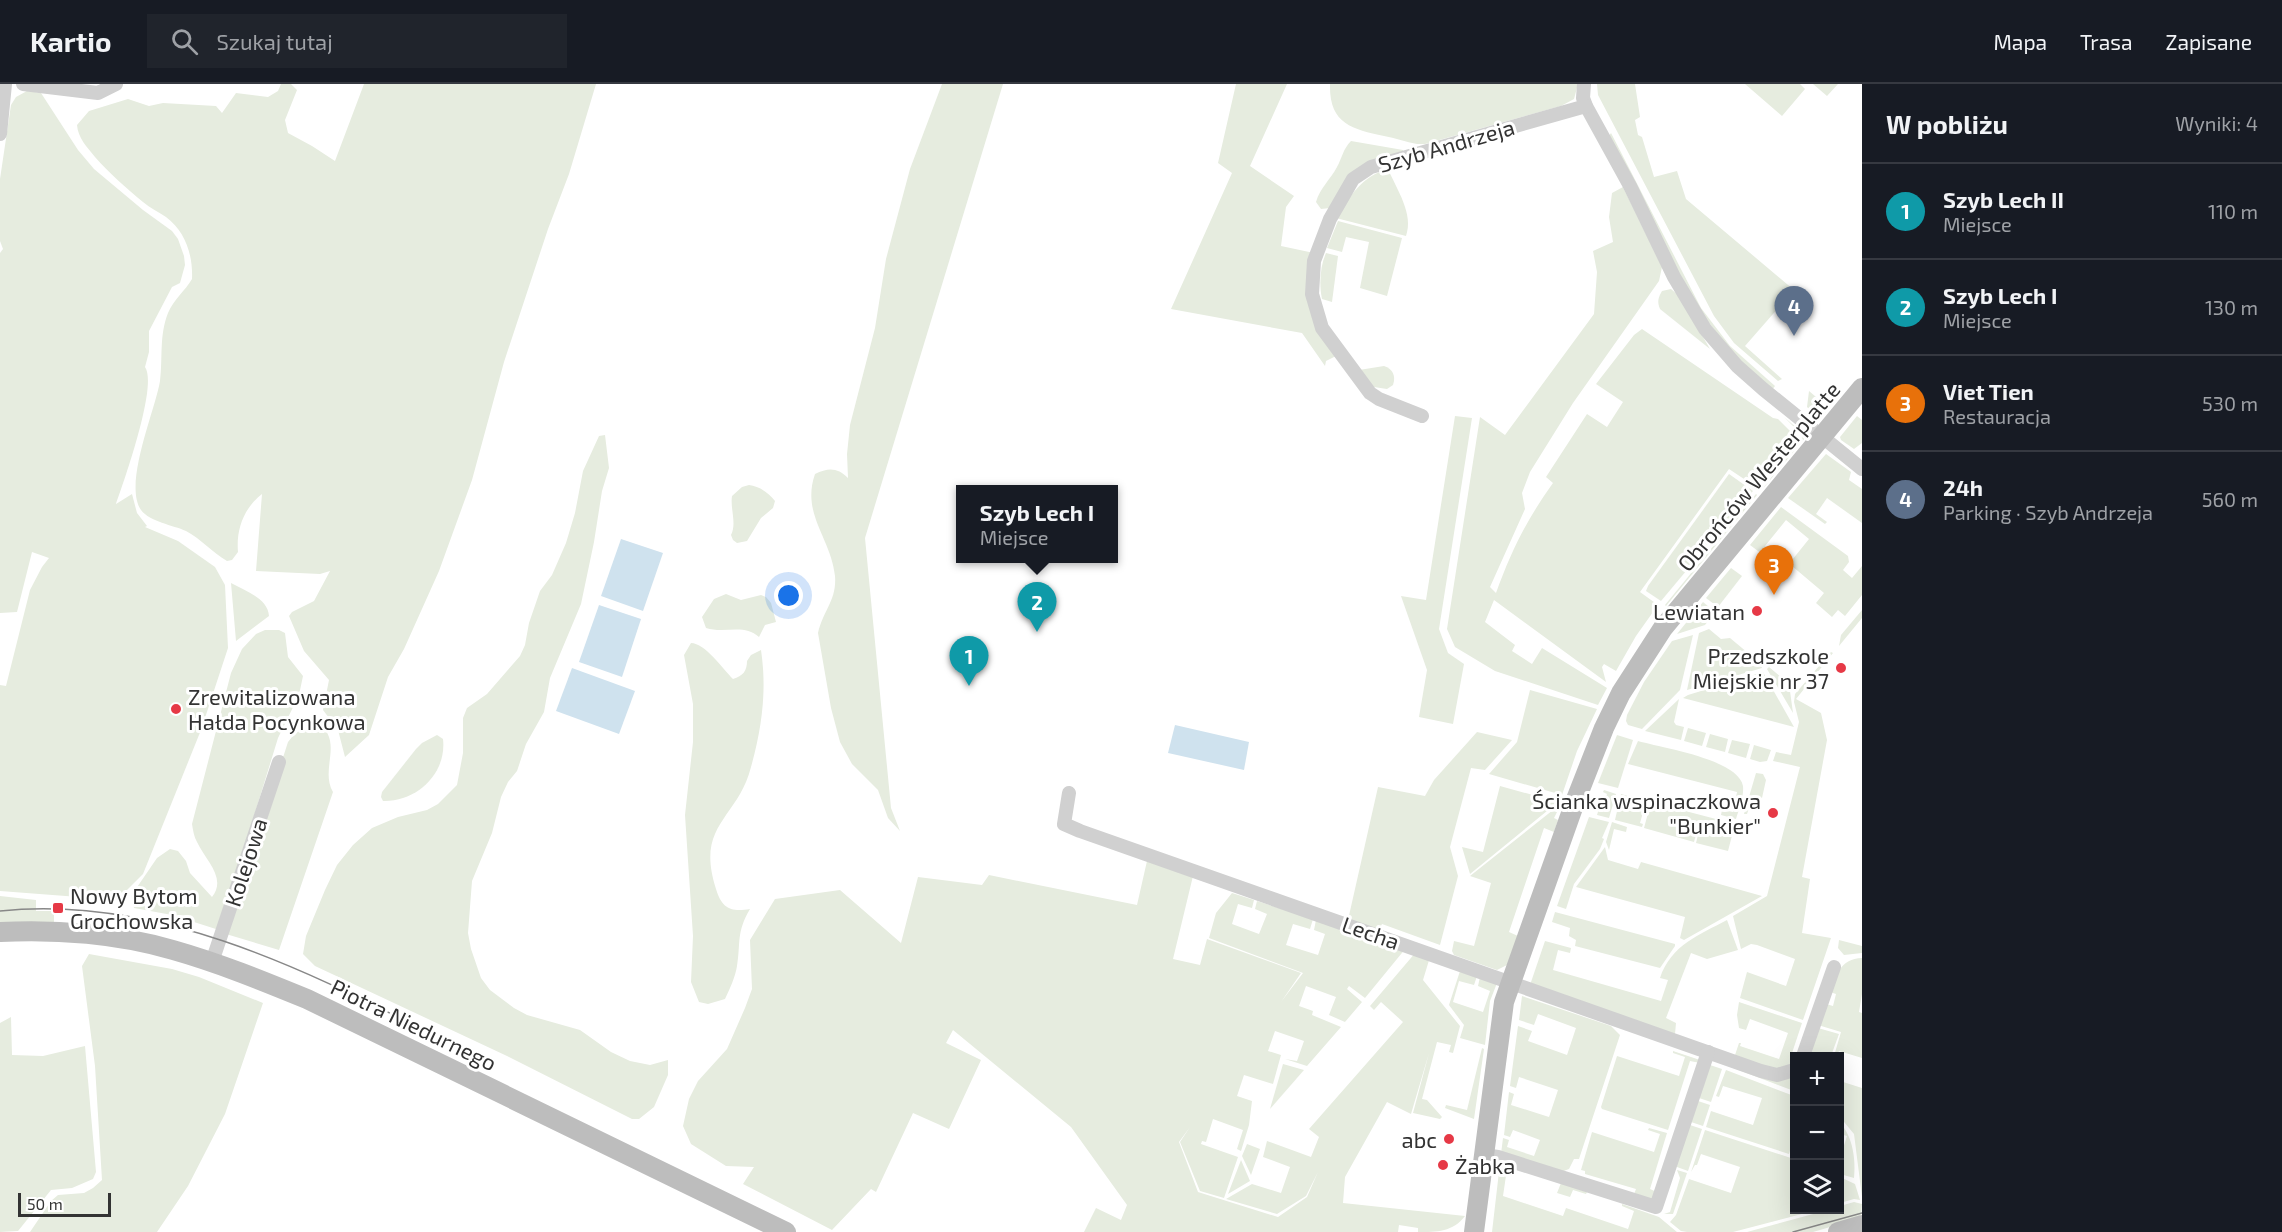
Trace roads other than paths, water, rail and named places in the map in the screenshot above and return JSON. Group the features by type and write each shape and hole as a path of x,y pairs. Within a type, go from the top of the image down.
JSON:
{"street":[{"path":"0,134 5,84"},
{"path":"23,84 98,93 116,84"},
{"path":"1584,84 1583,98 1586,106 1630,186 1674,277 1705,329 1737,366 1862,469"},
{"name":"Szyb Andrzeja","path":"1422,416 1379,399 1371,393 1322,328 1312,294 1314,261 1330,219 1346,188 1353,179 1371,167 1586,106"},
{"name":"Obrońców Westerplatte","path":"1474,1232 1504,1002 1582,782 1604,728 1640,661 1676,611 1862,388"},
{"name":"Kolejowa","path":"212,962 279,762"},
{"name":"Lecha","path":"1069,793 1064,824 1708,1052 1777,1075 1790,1071"},
{"name":"Piotra Niedurnego","path":"0,932 107,937 170,949 245,974 307,999 786,1232"},
{"path":"1804,1052 1834,967"},
{"path":"1484,1155 1498,1157 1656,1207 1708,1052"},
{"path":"1838,1232 1862,1225"}],"water":[{"path":"621,539 663,553 643,611 601,596"},
{"path":"599,605 641,619 622,677 579,662"},
{"path":"572,668 635,691 619,734 556,711"},
{"path":"1175,725 1249,742 1244,770 1168,753"}],"tram line":[{"path":"0,911 57,909 113,914 169,925 223,941 277,961 431,1034"},
{"path":"1793,1232 1862,1213"}],"place":[{"name":"24h","path":"1794,336"},
{"name":"Viet Tien","path":"1774,595"},
{"name":"Lewiatan","path":"1757,611"},
{"name":"Szyb Lech I","path":"1037,632"},
{"name":"Przedszkole Miejskie nr 37","path":"1841,668"},
{"name":"Szyb Lech II","path":"969,686"},
{"name":"Zrewitalizowana Hałda Pocynkowa","path":"176,709"},
{"name":"Ścianka wspinaczkowa \"Bunkier\"","path":"1773,813"},
{"name":"Nowy Bytom Grochowska","path":"58,908"},
{"name":"abc","path":"1449,1139"},
{"name":"Żabka","path":"1443,1165"}]}
